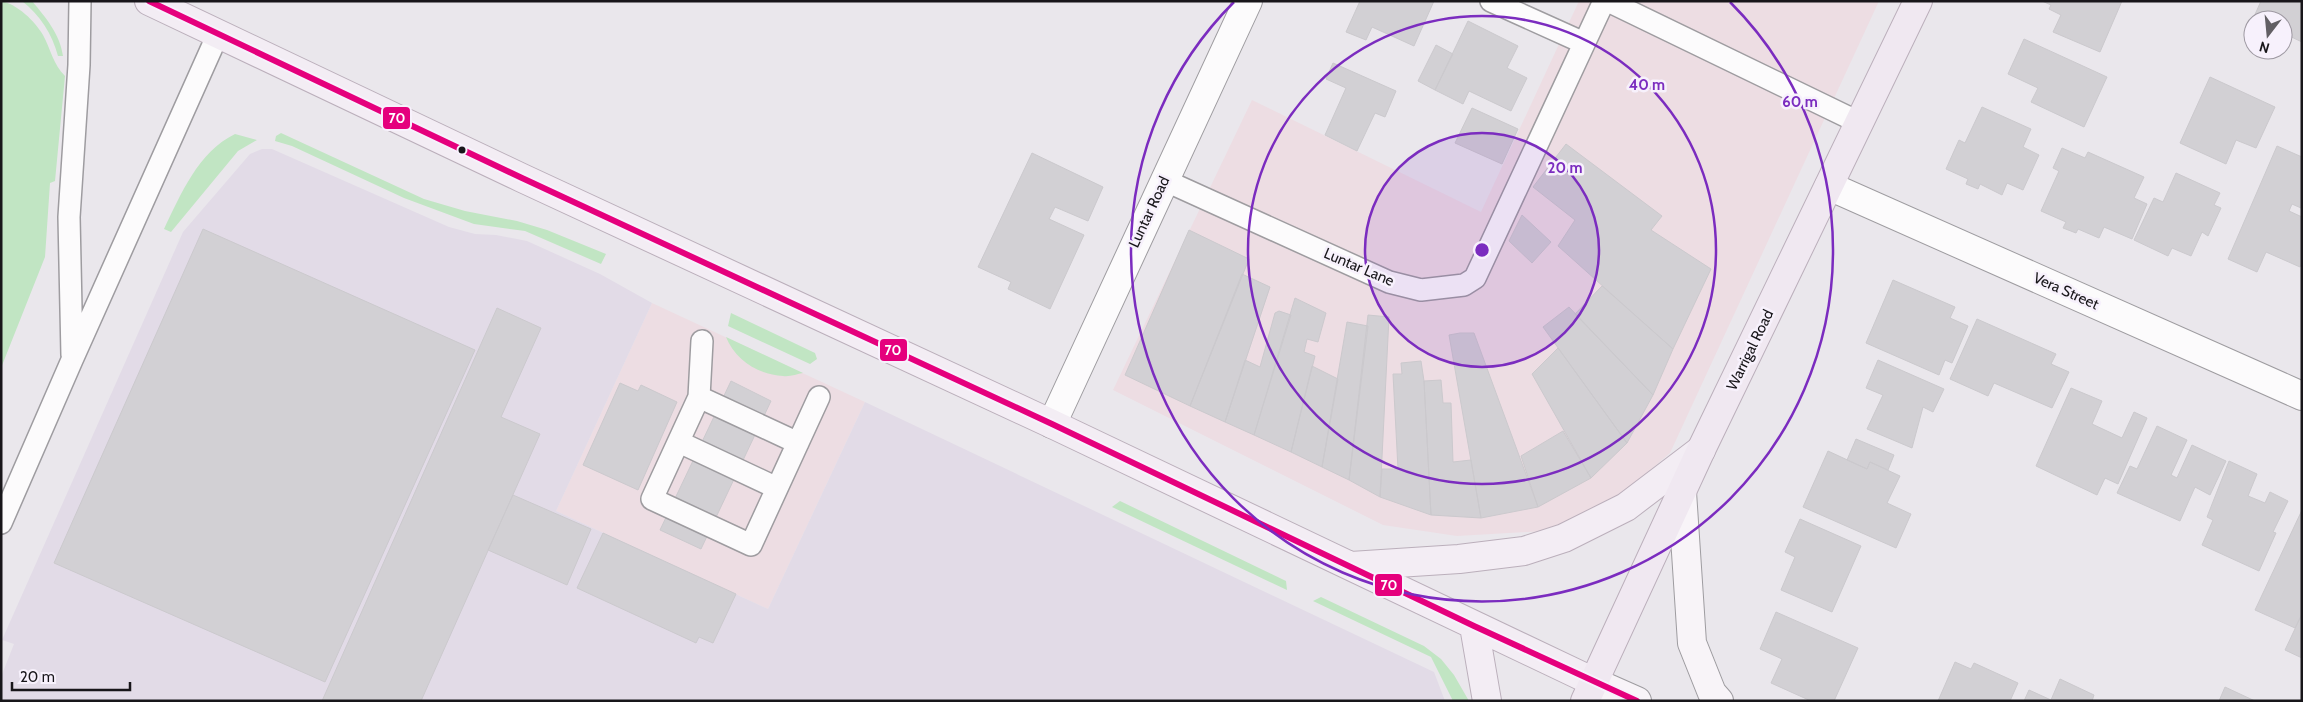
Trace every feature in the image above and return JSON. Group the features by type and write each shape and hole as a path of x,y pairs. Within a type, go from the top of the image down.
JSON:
{"highway":[{"name":"Warrigal Road","path":"1590,691 1701,450 1918,1"}],"main road":[{"path":"149,1 522,178 1052,424 1350,566 1474,626 1590,691 1637,701"},
{"path":"1350,566 1502,555 1532,549 1564,538 1626,507 1701,450"},
{"path":"1682,492 1692,644 1712,692 1719,701"},
{"path":"1474,626 1487,701"}],"street":[{"name":"Luntar Road","path":"1052,424 1248,1"},
{"name":"Vera Street","path":"1830,186 2302,396"}],"lane":[{"path":"72,360 69,217 79,65 80,1"},
{"path":"1491,1 1584,43"},
{"name":"Luntar Lane","path":"1164,180 1389,282 1421,290 1464,284 1475,278 1604,1"},
{"path":"1608,1 1858,122"},
{"path":"1,523 218,34"},
{"path":"702,341 699,397 652,500 751,545 819,397"},
{"path":"699,397 798,443"},
{"path":"679,442 777,488"}],"shaded area":[{"path":"1579,1 1879,1 1670,453 1626,491 1546,531 1457,536 1383,525 1113,390 1252,100 1481,212"},
{"path":"262,149 272,149 449,227 475,234 496,235 527,241 600,274 652,303 556,511 768,609 865,402 1434,672 1445,701 1,701 1,677 14,644 2,640 183,232 250,154"},
{"path":"652,303 865,402 768,609 556,511"}],"green space":[{"path":"1,1 19,9 35,24 43,35 52,57 65,76 55,181 50,183 45,257 1,368"},
{"path":"22,1 32,1 47,20 56,33 63,56 58,56 45,26"},
{"path":"281,133 424,199 465,211 517,221 547,230 606,254 601,264 525,231 474,224 404,198 292,146 275,141 276,136"},
{"path":"235,134 257,140 238,151 171,232 164,229 192,175 211,152"},
{"path":"731,313 815,353 817,359 810,364 728,326"},
{"path":"726,337 803,373 783,376 765,373 749,365 735,353"},
{"path":"1120,501 1286,581 1287,590 1112,507"},
{"path":"1321,597 1424,646 1441,659 1454,675 1469,701 1453,701 1431,657 1313,601"}],"building":[{"path":"1360,1 1434,1 1414,46 1372,27 1366,40 1346,32"},
{"path":"2042,1 2122,1 2100,52 2053,32 2061,15 2049,9 2051,5"},
{"path":"2261,1 2302,1 2302,42 2293,38 2293,10 2257,10"},
{"path":"1468,21 1518,46 1507,68 1527,78 1511,111 1469,91 1463,104 1435,90"},
{"path":"2024,39 2107,77 2084,127 2031,102 2038,88 2008,74"},
{"path":"1436,45 1453,54 1435,90 1418,81"},
{"path":"1333,63 1396,91 1385,117 1375,113 1357,151 1325,135 1346,88 1326,79"},
{"path":"2210,77 2275,107 2256,148 2236,140 2226,164 2180,143"},
{"path":"1982,107 2031,129 2023,147 2039,155 2023,190 2007,183 2002,195 1980,184 1978,189 1966,184 1968,179 1946,169 1959,140 1965,143"},
{"path":"1472,108 1518,129 1502,164 1455,143"},
{"path":"1566,144 1662,216 1651,230 1711,269 1673,349 1558,246 1575,220 1533,187"},
{"path":"2277,146 2302,157 2302,206 2301,208 2292,204 2289,211 2302,217 2302,263 2300,267 2266,252 2257,272 2228,259"},
{"path":"2062,148 2085,158 2088,152 2144,177 2134,198 2147,204 2132,239 2104,227 2099,238 2078,229 2076,233 2063,228 2066,222 2041,211 2059,171 2053,168"},
{"path":"1032,153 1103,187 1088,221 1055,207 1049,219 1084,235 1050,309 1008,289 1011,282 978,267"},
{"path":"2176,173 2220,193 2214,205 2221,208 2208,236 2202,232 2191,256 2172,248 2168,256 2134,240 2154,198 2163,202"},
{"path":"1522,215 1551,242 1532,263 1509,241"},
{"path":"203,229 475,350 325,682 54,563"},
{"path":"1189,230 1249,259 1190,406 1125,375"},
{"path":"1242,274 1270,287 1225,422 1190,406"},
{"path":"1893,280 1955,307 1950,318 1968,326 1952,363 1945,360 1939,375 1866,343"},
{"path":"1602,286 1673,349 1653,395 1575,314"},
{"path":"1295,298 1326,313 1318,342 1307,339 1304,352 1315,356 1291,452 1254,435"},
{"path":"1569,307 1653,395 1627,443 1543,327"},
{"path":"497,308 541,328 501,417 540,434 421,701 322,701"},
{"path":"1279,311 1291,315 1254,435 1225,422 1245,360 1260,367 1275,313"},
{"path":"1368,315 1389,317 1380,497 1349,480"},
{"path":"1977,319 2056,354 2051,364 2069,372 2052,408 1994,383 1988,396 1950,379"},
{"path":"1347,322 1368,326 1349,480 1322,467"},
{"path":"1474,333 1538,507 1481,518 1449,335"},
{"path":"1558,348 1627,443 1591,478 1532,374"},
{"path":"1878,360 1944,389 1933,412 1923,407 1912,448 1867,429 1883,395 1866,388"},
{"path":"1421,361 1424,381 1431,515 1380,497 1382,469 1398,469 1393,374 1402,374 1401,363"},
{"path":"1312,366 1338,379 1322,467 1291,452"},
{"path":"1441,380 1443,403 1451,403 1453,462 1471,460 1481,518 1431,515 1424,381"},
{"path":"731,381 771,401 701,549 660,530"},
{"path":"620,383 638,391 641,385 677,402 638,490 583,465"},
{"path":"2071,388 2102,401 2092,424 2122,438 2134,412 2147,418 2118,484 2105,478 2097,495 2036,466"},
{"path":"2157,426 2187,440 2171,475 2177,478 2192,445 2226,461 2210,495 2195,487 2180,521 2117,493 2130,466 2137,469"},
{"path":"1563,431 1591,478 1538,507 1521,456"},
{"path":"1856,439 1894,455 1888,470 1870,462 1867,469 1847,460"},
{"path":"1828,451 1867,469 1870,462 1900,476 1887,503 1911,514 1896,548 1803,507"},
{"path":"2229,461 2257,474 2248,496 2265,503 2270,492 2288,501 2273,532 2276,533 2259,571 2202,545 2213,520 2207,517"},
{"path":"513,495 591,529 567,585 488,550"},
{"path":"2302,510 2302,614 2295,628 2255,610"},
{"path":"1800,519 1861,546 1832,612 1781,590 1795,557 1785,552"},
{"path":"603,533 736,594 713,643 699,637 696,643 577,588"},
{"path":"1776,612 1858,648 1834,701 1811,701 1771,683 1782,659 1760,649"},
{"path":"2302,614 2302,658 2285,650"},
{"path":"1955,662 1971,669 1974,663 2018,683 2010,701 1938,701"},
{"path":"2060,679 2094,695 2092,701 2024,701 2029,690 2051,700"},
{"path":"2225,687 2255,701 2219,701"}],"transit line":[{"name":"70","path":"149,1 522,178 1052,424 1474,626 1637,701"}]}
